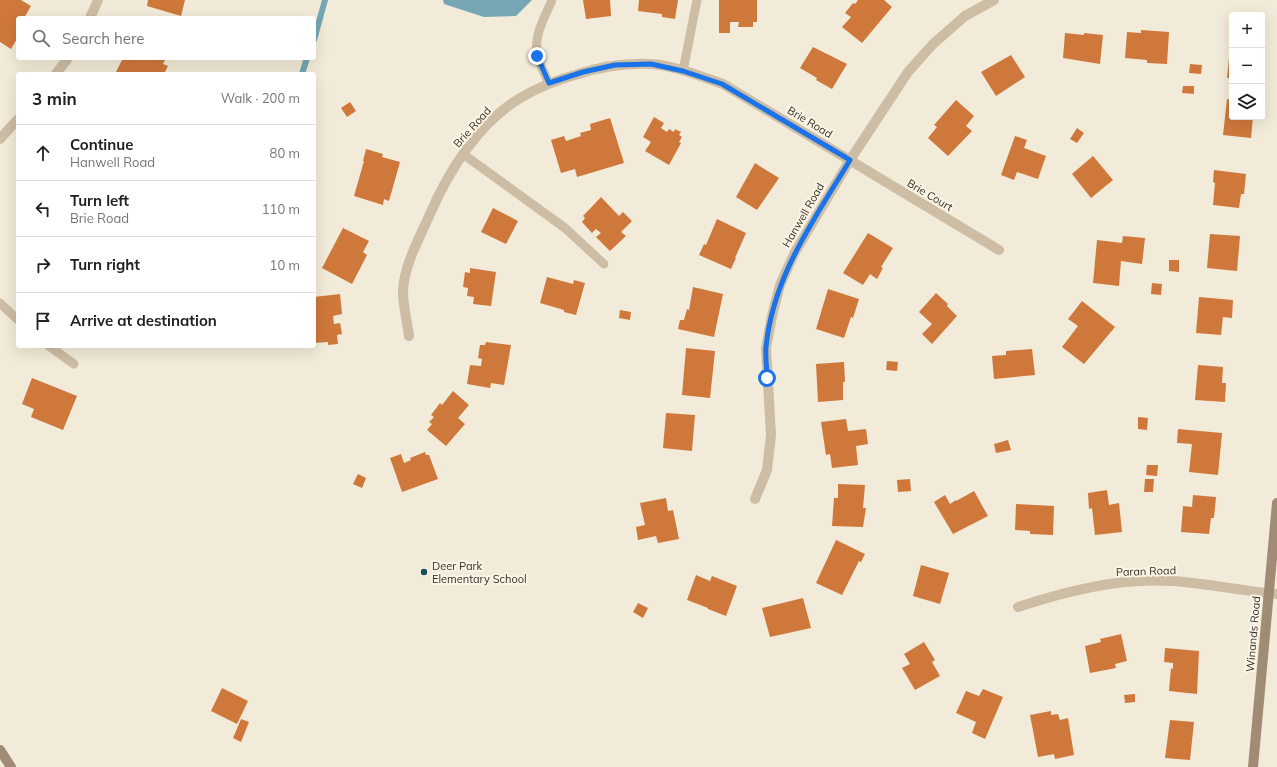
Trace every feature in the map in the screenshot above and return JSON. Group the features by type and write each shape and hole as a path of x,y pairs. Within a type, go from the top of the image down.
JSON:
{"street":[{"path":"91,16 98,0"},
{"name":"Hanwell Road","path":"755,499 767,470 771,435 766,348 780,285 795,252 850,160 908,72 933,44 965,16 994,0"},
{"path":"58,72 66,60"},
{"name":"Brie Road","path":"409,336 403,290 409,262 439,193 463,154 493,118 521,97 549,83 583,72 615,65 651,64 683,71 722,84 850,160"},
{"path":"0,139 16,121"},
{"name":"Brie Court","path":"850,160 999,250"},
{"name":"Winands Road","path":"1253,767 1273,594 1277,504"},
{"name":"Paran Road","path":"1018,607 1057,595 1096,586 1136,582 1171,581 1273,594"},
{"path":"0,750 11,767"}],"lane":[{"path":"549,83 537,56 536,45 538,33 552,0"},
{"path":"683,71 697,0"},
{"path":"463,154 565,228 604,264"},
{"path":"0,303 16,318"},
{"path":"52,348 74,364"}],"water":[{"path":"443,0 532,0 516,16 484,17 444,4"}],"building":[{"path":"0,0 21,0 31,6 25,16 16,16 16,40 11,49 0,42"},
{"path":"148,0 185,0 181,16 147,6"},
{"path":"583,0 610,0 611,16 586,19"},
{"path":"639,0 678,0 675,19 662,17 662,14 638,11"},
{"path":"719,0 757,0 757,22 753,22 753,27 738,27 739,22 730,22 730,33 719,33"},
{"path":"858,0 884,0 892,7 862,43 842,27 851,17 845,13 853,3 855,4"},
{"path":"1141,30 1169,32 1167,64 1147,63 1147,60 1125,58 1127,32 1141,33"},
{"path":"1065,33 1103,35 1100,64 1063,58"},
{"path":"813,47 847,64 832,89 816,80 817,78 800,68"},
{"path":"1011,55 1025,77 996,96 981,72"},
{"path":"1229,58 1229,78 1227,78"},
{"path":"122,60 165,60 163,64 168,66 165,72 116,72"},
{"path":"1190,64 1202,65 1201,74 1189,73"},
{"path":"1183,86 1194,86 1194,94 1182,93"},
{"path":"1227,99 1229,99 1229,120 1253,120 1251,138 1223,135"},
{"path":"956,100 974,116 966,126 972,131 948,156 928,138 937,127 934,125"},
{"path":"350,102 356,111 347,117 341,108"},
{"path":"654,117 664,123 661,128 667,132 669,129 674,132 675,129 681,132 679,135 682,137 679,142 681,143 669,165 645,151 651,142 643,137"},
{"path":"610,118 624,163 577,177 575,169 561,173 551,140 564,136 566,141 581,136 580,133 591,130 590,124"},
{"path":"1077,128 1084,133 1077,143 1070,139"},
{"path":"1015,136 1027,140 1024,148 1046,156 1038,179 1017,172 1014,180 1001,175"},
{"path":"366,149 383,154 382,157 400,162 389,201 384,199 383,205 354,196"},
{"path":"1093,156 1113,180 1091,198 1072,174"},
{"path":"755,163 779,178 757,210 736,197"},
{"path":"1214,170 1246,174 1244,194 1241,194 1239,208 1213,205 1215,183 1213,182"},
{"path":"601,197 619,216 623,212 632,221 621,232 626,236 610,251 596,237 601,233 596,229 592,233 582,222 585,218 583,216"},
{"path":"493,208 518,221 506,244 481,232"},
{"path":"717,219 746,233 731,269 699,255 704,244 706,245"},
{"path":"343,228 369,241 363,252 367,255 352,284 322,268"},
{"path":"868,233 893,248 881,267 883,268 877,279 870,274 863,285 843,273"},
{"path":"1210,234 1240,236 1237,271 1207,268"},
{"path":"1123,236 1145,238 1142,264 1121,261 1119,286 1093,283 1097,240 1122,243"},
{"path":"1169,260 1179,260 1179,272 1169,271"},
{"path":"470,268 496,272 491,306 473,304 474,297 467,296 468,288 463,287 465,272 470,273"},
{"path":"547,277 573,284 574,280 585,283 576,315 540,303"},
{"path":"1152,283 1162,284 1161,295 1151,294"},
{"path":"693,287 723,294 714,337 678,329 680,320 684,320 687,309 689,310"},
{"path":"828,289 859,299 853,318 851,317 844,338 816,329"},
{"path":"936,293 948,304 947,306 957,316 932,344 922,334 932,324 919,312"},
{"path":"340,294 342,314 333,316 334,324 340,323 342,334 337,335 338,344 328,345 328,342 316,343 316,297"},
{"path":"1199,297 1233,300 1232,318 1223,317 1221,335 1196,333"},
{"path":"1082,301 1115,327 1084,364 1062,347 1078,326 1068,319"},
{"path":"620,310 631,312 630,320 619,318"},
{"path":"486,342 511,345 504,385 491,383 490,388 467,384 470,365 481,366 482,359 478,358 480,345 485,345"},
{"path":"686,348 715,351 710,398 682,395"},
{"path":"1032,349 1035,375 994,379 992,356 1006,355 1006,351"},
{"path":"887,361 898,362 897,371 886,370"},
{"path":"844,362 845,382 843,382 843,400 818,402 816,364"},
{"path":"1198,365 1223,367 1222,383 1226,383 1225,402 1195,400"},
{"path":"32,378 77,396 63,430 31,417 34,409 22,404"},
{"path":"453,391 469,405 458,418 465,424 446,446 427,430 432,424 429,422 434,417 431,415 440,403 442,405"},
{"path":"666,413 695,415 692,451 663,448"},
{"path":"1138,417 1148,418 1147,430 1138,429"},
{"path":"846,419 848,431 866,429 868,444 856,446 858,465 832,468 830,454 826,455 821,422"},
{"path":"1178,429 1222,433 1218,475 1189,472 1192,444 1177,443"},
{"path":"1008,440 1011,450 996,453 994,444"},
{"path":"425,452 426,455 429,455 438,479 402,492 390,458 401,454 404,463 411,460 410,458"},
{"path":"1147,465 1158,465 1157,476 1146,475"},
{"path":"358,474 366,478 362,488 353,484"},
{"path":"910,479 911,491 898,492 897,480"},
{"path":"1145,479 1154,479 1153,492 1144,492"},
{"path":"838,484 865,485 863,508 866,508 863,527 832,526 834,498 838,498"},
{"path":"1107,490 1109,505 1119,503 1122,532 1095,535 1092,508 1089,509 1088,493"},
{"path":"974,491 988,516 953,534 934,502 945,495 950,504"},
{"path":"1193,495 1216,497 1214,518 1211,518 1209,534 1181,532 1183,506 1192,507"},
{"path":"666,498 668,511 673,510 679,539 658,543 656,536 638,540 636,527 645,525 640,503"},
{"path":"1016,504 1054,506 1053,535 1030,534 1030,531 1015,530"},
{"path":"836,540 865,554 861,562 859,561 842,595 816,583"},
{"path":"921,565 949,573 940,604 913,596"},
{"path":"696,575 710,581 712,576 737,586 726,616 687,600"},
{"path":"803,598 811,628 770,637 762,608"},
{"path":"638,603 648,608 643,618 633,612"},
{"path":"1121,634 1127,661 1115,664 1116,668 1090,673 1085,646 1101,642 1100,639"},
{"path":"924,642 935,660 932,662 940,676 915,690 902,668 910,664 904,654"},
{"path":"1165,648 1199,651 1197,694 1169,691 1171,668 1173,669 1173,663 1164,662"},
{"path":"222,688 248,701 237,724 211,711"},
{"path":"983,689 1003,697 985,739 972,733 976,722 956,713 966,691 979,696"},
{"path":"1135,694 1135,702 1125,703 1124,695"},
{"path":"1051,711 1051,715 1058,714 1060,720 1068,718 1074,755 1055,759 1054,754 1038,757 1030,715"},
{"path":"241,719 249,722 241,742 233,738"},
{"path":"1170,720 1194,722 1190,760 1165,758"}],"waterway":[{"path":"316,33 325,0"},
{"path":"303,72 306,60"}],"place":[{"name":"Deer Park Elementary School","path":"424,572"}],"route":[{"path":"537,56 549,83 583,72 615,65 651,64 683,71 722,84 850,160 795,252 780,285 766,348 767,378"}]}
